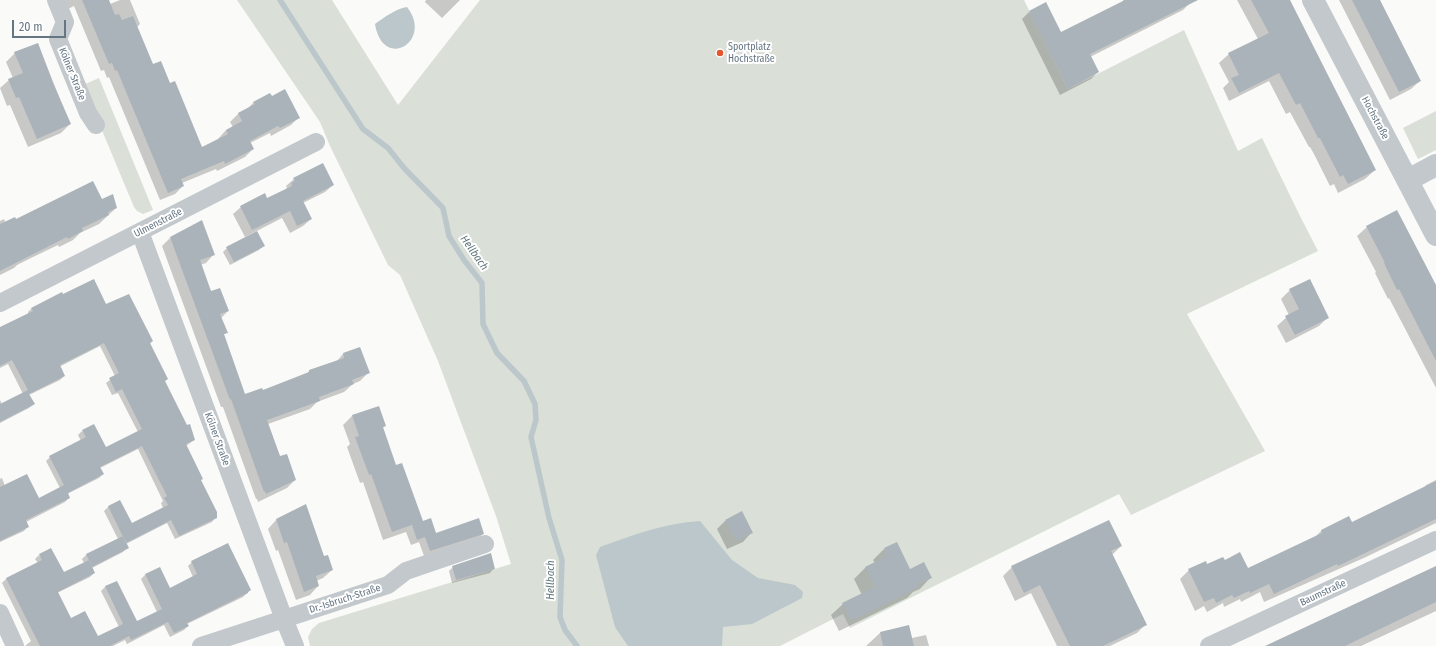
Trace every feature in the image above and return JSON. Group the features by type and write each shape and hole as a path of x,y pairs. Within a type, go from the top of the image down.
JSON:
{"street":[{"name":"Kölner Straße","path":"56,0 65,22 58,38 88,113 96,125"},
{"name":"Hochstraße","path":"1313,0 1436,235"},
{"name":"Ulmenstraße","path":"0,304 316,142"},
{"path":"1408,180 1436,165"},
{"name":"Kölner Straße","path":"140,232 295,646"},
{"name":"Baumstraße","path":"1209,646 1436,540"},
{"name":"Dr.-Isbruch-Straße","path":"201,646 388,585 406,571 485,544"},
{"path":"0,613 15,646"}],"shaded area":[{"path":"237,0 332,0 398,105 480,0 1024,0 1068,89 1184,30 1238,151 1262,138 1318,251 1187,314 1265,451 1131,515 1119,494 850,628 843,614 780,646 310,646 308,637 312,629 319,623 511,564 496,516 438,361 400,275 388,265 330,146 320,122"},
{"path":"407,7 414,19 415,31 411,40 404,46 396,49 387,46 380,38 375,24 394,11"},
{"path":"99,78 153,210 143,214 137,211 134,207 83,85"},
{"path":"1436,111 1436,150 1418,159 1403,128"},
{"path":"700,521 732,560 758,578 795,585 803,592 802,598 752,624 723,627 722,646 628,646 615,627 596,555 600,547 662,527"}],"building":[{"path":"82,0 109,0 115,15 119,14 122,20 133,16 153,64 161,61 170,83 175,81 202,147 228,134 226,130 242,121 238,113 255,104 253,102 270,93 272,96 285,89 300,118 280,128 278,126 250,141 254,149 225,164 224,161 181,179 184,186 168,193 117,70 115,71 112,63 109,64"},
{"path":"1125,0 1198,0 1090,54 1099,72 1068,89 1029,11 1046,2 1061,32"},
{"path":"1251,0 1290,0 1376,170 1348,184 1343,175 1340,177 1300,103 1296,105 1279,73 1239,93 1231,78 1239,75 1228,53 1269,33"},
{"path":"1352,0 1380,0 1421,81 1399,92"},
{"path":"38,43 53,83 71,124 37,139 19,97 16,98 8,79 23,73 14,52"},
{"path":"323,163 334,185 303,201 312,219 297,226 290,211 252,230 240,206 265,193 267,198 292,186 291,183 295,181 293,178"},
{"path":"93,181 102,199 113,194 117,208 108,212 109,215 82,228 83,231 68,239 67,237 0,271 0,224 15,217 16,219"},
{"path":"1397,210 1436,285 1436,361 1399,289 1397,290 1366,226"},
{"path":"202,220 215,255 200,260 211,291 220,288 229,311 220,314 228,333 224,334 245,394 262,388 263,390 309,372 309,370 344,358 343,353 360,347 370,373 352,380 354,384 319,397 320,401 267,420 280,456 287,454 296,480 266,494 170,237"},
{"path":"257,231 265,246 234,262 226,247"},
{"path":"94,279 106,304 129,294 153,341 150,343 168,379 165,381 187,425 190,424 195,440 186,444 203,479 201,480 217,512 217,518 179,536 171,520 126,543 108,506 120,500 132,523 168,505 164,498 167,496 142,446 100,467 104,474 68,493 70,498 26,520 29,527 0,541 0,487 27,474 39,498 64,485 49,456 86,437 82,430 94,424 106,447 142,429 122,389 116,392 109,378 119,373 104,343 60,365 65,376 29,394 35,404 0,422 0,404 28,390 12,360 0,366 0,327 33,311 31,308 62,292 63,294"},
{"path":"1310,279 1329,318 1295,335 1285,316 1299,309 1289,289"},
{"path":"379,406 386,426 383,427 396,465 402,463 423,521 392,532 371,474 369,475 355,437 359,436 352,415"},
{"path":"1436,481 1436,519 1338,566 1337,564 1274,594 1269,584 1250,593 1249,591 1234,598 1232,595 1216,603 1214,598 1204,602 1188,569 1206,561 1207,564 1223,557 1225,560 1240,552 1248,568 1322,533 1321,530 1349,516 1352,522"},
{"path":"306,504 324,556 328,555 333,570 316,576 319,586 304,592 287,542 284,543 276,519"},
{"path":"742,511 753,533 736,541 725,520"},
{"path":"431,518 436,533 479,518 484,534 430,551 425,537 417,540 412,525"},
{"path":"1109,520 1122,546 1111,551 1147,625 1103,646 1070,646 1040,585 1024,593 1011,566"},
{"path":"123,536 129,548 92,567 86,554"},
{"path":"897,542 910,569 924,562 932,578 918,584 919,587 851,621 842,603 875,587 865,567 887,556 884,548"},
{"path":"228,543 251,590 248,593 187,623 189,626 174,633 168,622 131,640 129,636 110,646 40,646 6,578 42,560 39,554 51,548 64,572 89,560 95,573 58,592 71,618 85,611 98,636 123,624 105,586 117,581 137,621 162,609 145,574 160,567 170,588 197,574 191,561"},
{"path":"491,553 495,569 456,580 452,566"},
{"path":"1436,566 1436,602 1345,646 1265,646"},
{"path":"909,625 914,646 883,646 880,632"}],"waterway":[{"name":"Hellbach","path":"280,0 363,129 388,148 404,168 443,208 449,236 464,260 482,283 483,324 497,353 524,381 535,404 536,420 531,437 549,518 562,560 560,617 565,630 577,646"}],"place":[{"name":"Sportplatz Hochstraße","path":"720,53"}]}
